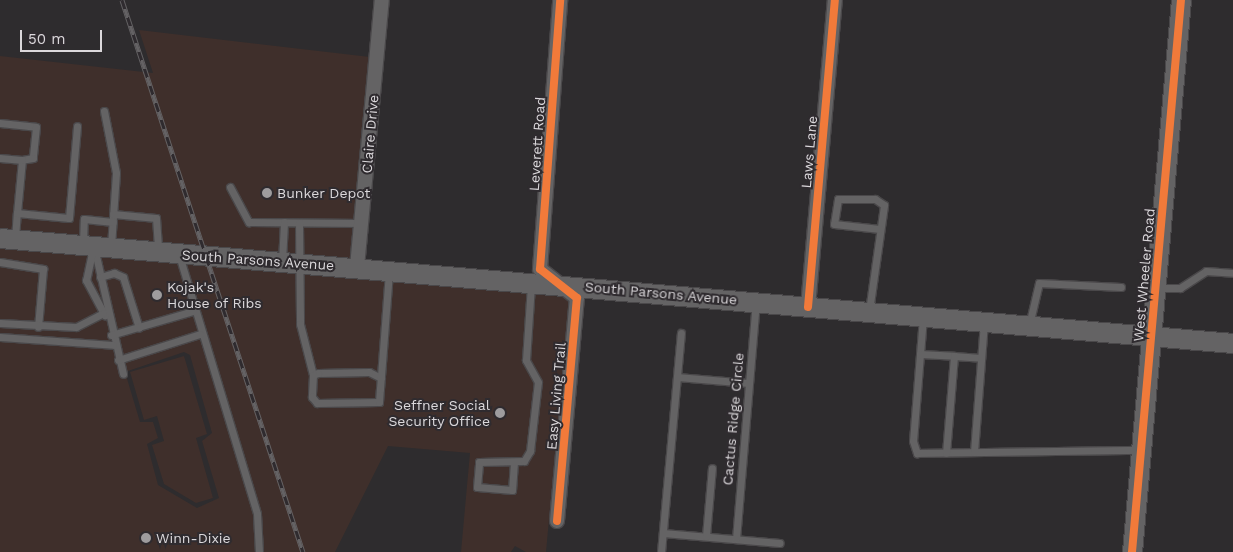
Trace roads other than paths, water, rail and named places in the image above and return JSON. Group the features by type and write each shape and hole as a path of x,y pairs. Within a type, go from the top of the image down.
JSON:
{"main road":[{"name":"West Wheeler Road","path":"1132,552 1181,0"},
{"name":"South Parsons Avenue","path":"7,239 159,253 556,283 1233,343"}],"street":[{"name":"Claire Drive","path":"357,267 382,0"},
{"name":"Leverett Road","path":"556,283 540,269 560,0"},
{"name":"Laws Lane","path":"808,306 836,0"},
{"name":"Easy Living Trail","path":"556,283 577,298 557,521"}],"lane":[{"path":"104,111 107,142 114,148 116,173 113,218 96,247 86,280 103,313 109,319"},
{"path":"0,123 36,126 33,158 22,160 0,158"},
{"path":"17,213 69,218 77,126"},
{"path":"7,239 17,213 22,160"},
{"path":"230,187 248,222 362,223"},
{"path":"868,312 884,205 880,200 838,200 834,224 880,229"},
{"path":"122,374 114,346 100,278 96,247 84,219 156,218 159,253"},
{"path":"284,222 300,324 313,376 317,403 362,405 379,402 389,269"},
{"path":"289,262 299,223"},
{"path":"179,254 193,311 257,514 259,552"},
{"path":"0,262 43,269 38,327"},
{"path":"1156,288 1180,288 1206,271 1233,274"},
{"path":"100,278 114,273 123,276 139,328"},
{"path":"514,462 512,490 478,489 482,460 524,461 530,451 538,382 526,360 531,281"},
{"path":"1029,326 1039,283 1121,287"},
{"name":"Cactus Ridge Circle","path":"736,539 756,302"},
{"path":"112,335 193,311"},
{"path":"0,323 38,327 76,327 103,313"},
{"path":"923,317 914,447 923,455 974,452 1141,450"},
{"path":"974,452 984,322"},
{"path":"661,552 681,333"},
{"path":"118,360 200,334"},
{"path":"0,337 114,346"},
{"path":"920,354 981,358"},
{"path":"946,454 954,356"},
{"path":"313,376 369,372 381,378"},
{"path":"677,377 749,384"},
{"path":"706,536 712,468"},
{"path":"662,532 780,544"}],"railway":[{"path":"122,0 303,552"}],"place":[{"name":"Bunker Depot","path":"267,193"},
{"name":"Kojak's House of Ribs","path":"157,295"},
{"name":"Seffner Social Security Office","path":"500,413"},
{"name":"Winn-Dixie","path":"146,538"}]}
